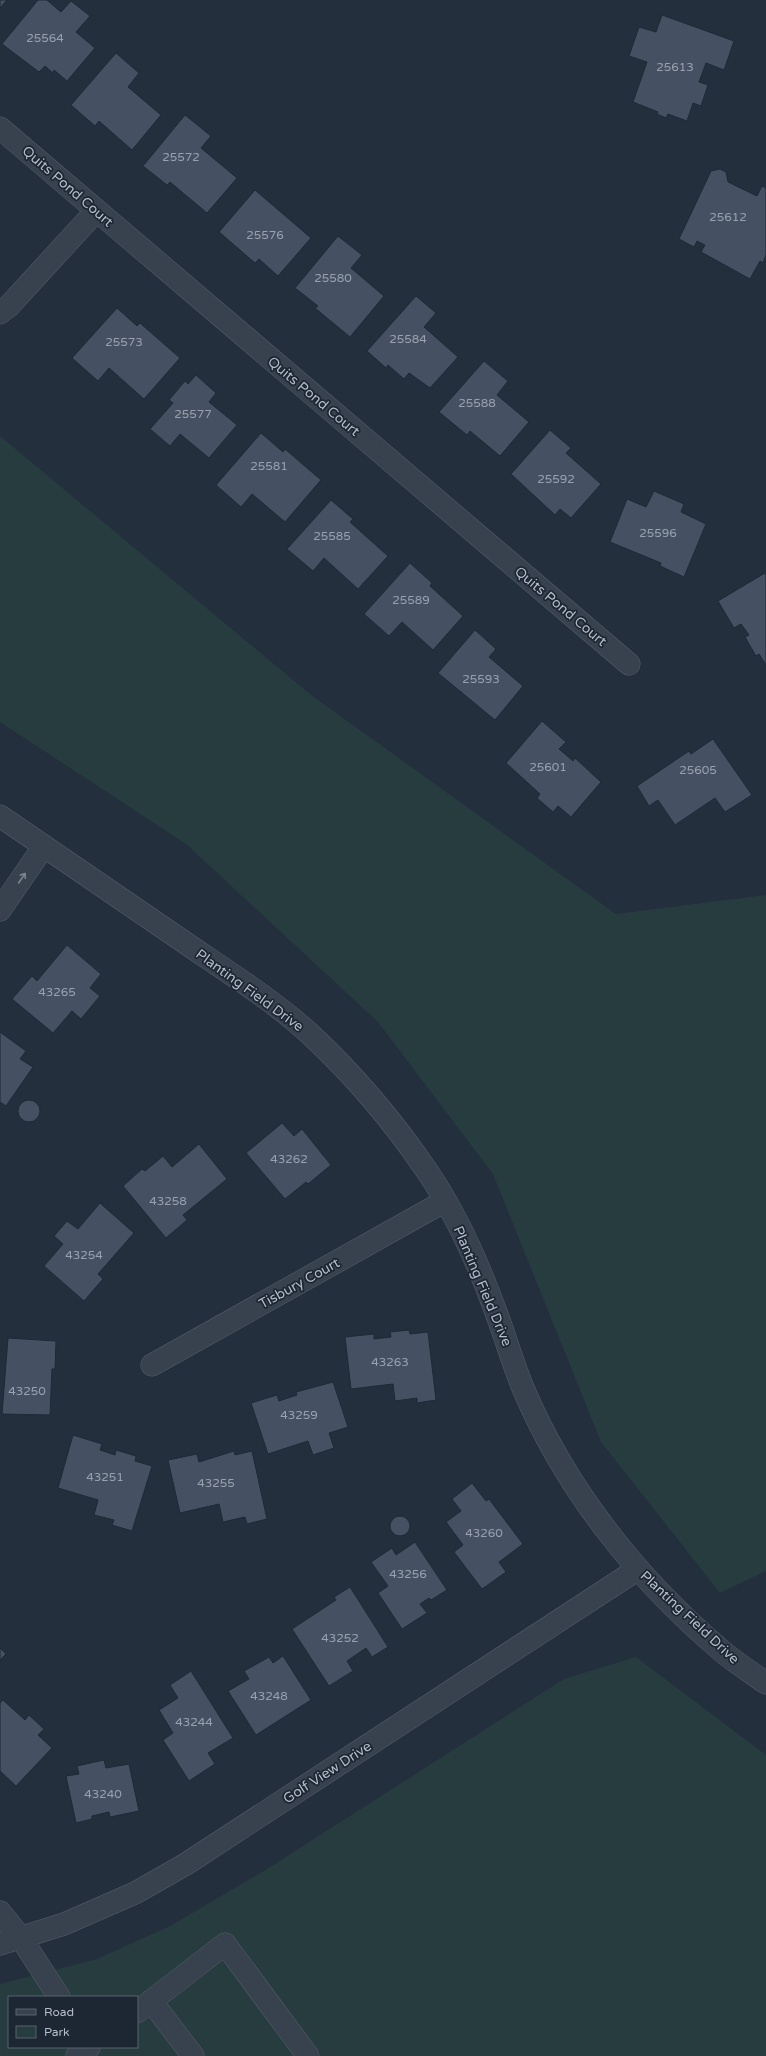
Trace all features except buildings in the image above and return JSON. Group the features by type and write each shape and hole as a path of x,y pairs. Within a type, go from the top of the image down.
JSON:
{"street":[{"name":"Quits Pond Court","path":"0,128 629,664"},
{"path":"0,313 9,306 96,211"},
{"name":"Planting Field Drive","path":"0,816 261,995 309,1033 353,1076 393,1123 429,1173 445,1201 473,1254 524,1388 551,1443 582,1496 618,1546 663,1596 724,1652 766,1683"},
{"path":"0,910 44,846"},
{"name":"Tisbury Court","path":"152,1365 445,1201"},
{"name":"Golf View Drive","path":"0,1944 64,1924 128,1896 186,1864 638,1569"},
{"path":"0,1912 21,1938 58,1996"},
{"path":"193,2056 144,2006 225,1944 307,2056"},
{"path":"77,2056 89,2048"},
{"path":"91,2048 98,2056"}],"green space":[{"path":"0,436 311,695 616,914 766,895 766,1571 720,1593 601,1442 493,1174 378,1022 186,844 0,722"},
{"path":"636,1657 766,1755 766,2056 0,2056 0,1984 97,1959 170,1926 267,1869 564,1679"}]}
